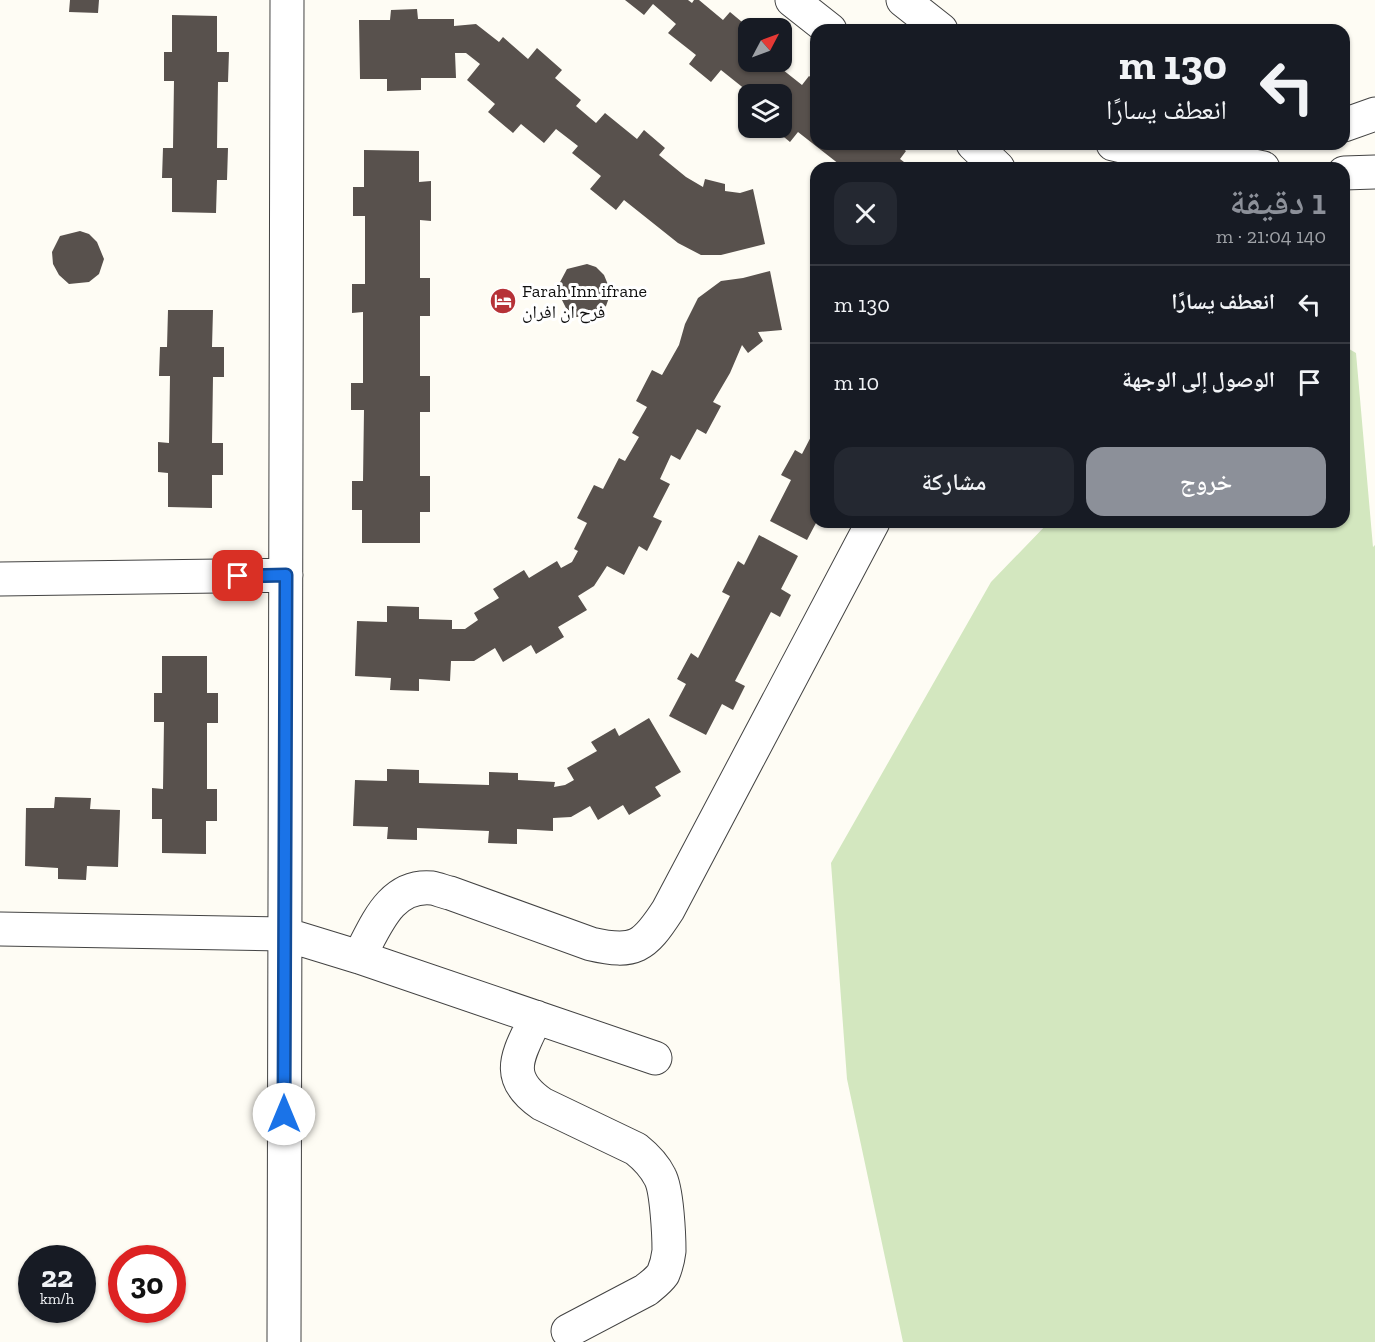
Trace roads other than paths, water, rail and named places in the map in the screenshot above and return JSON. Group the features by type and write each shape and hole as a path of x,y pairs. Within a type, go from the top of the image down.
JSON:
{"street":[{"path":"284,1342 287,0"},
{"path":"792,0 822,24"},
{"path":"903,0 933,24"},
{"path":"1350,123 1375,114"},
{"path":"979,150 992,162"},
{"path":"1143,150 1156,152 1186,150"},
{"path":"1219,150 1234,162"},
{"path":"1350,172 1375,172"},
{"path":"360,957 393,901 403,893 416,889 433,888 591,944 624,949 642,942 651,934 668,910 870,528"},
{"path":"0,579 286,575"},
{"path":"0,929 284,934 360,957 655,1058"},
{"path":"536,1017 517,1064 522,1085 529,1095 542,1104 636,1149 646,1156 655,1168 665,1189 669,1250 663,1272 646,1290 568,1331"}],"place":[{"name":"Farah Inn ifrane فرح ان افران","path":"503,301"}]}
